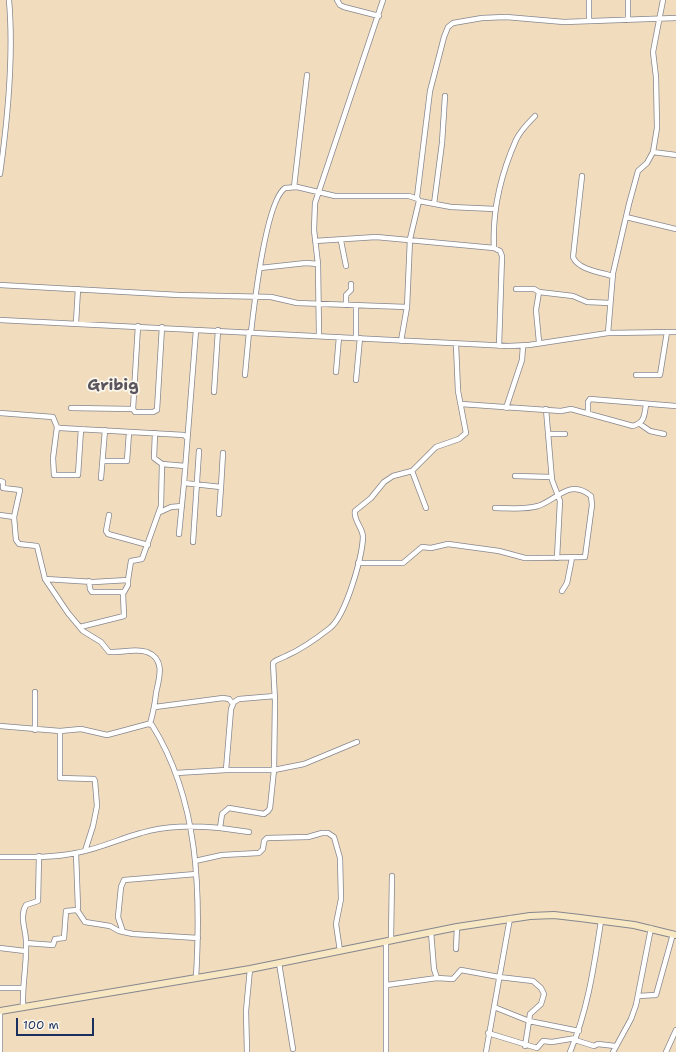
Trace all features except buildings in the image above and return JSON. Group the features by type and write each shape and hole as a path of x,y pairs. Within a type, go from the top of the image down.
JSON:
{"main road":[{"path":"0,1011 250,969 389,940 510,918 554,915 651,928 675,934"}],"street":[{"path":"0,174 5,139 8,87 11,28 9,0"},
{"path":"337,0 340,5 344,7 379,16"},
{"path":"319,336 315,203 379,16 383,0"},
{"path":"589,0 589,21"},
{"path":"628,0 628,20"},
{"path":"608,333 612,276 626,217 638,171 647,163 654,152 657,128 653,52 663,0"},
{"path":"401,341 407,307 410,240 418,199 430,91 439,51 448,27 458,21 506,17 564,22 676,18"},
{"path":"294,187 307,75"},
{"path":"434,204 441,150 445,96"},
{"path":"494,248 493,228 495,209 502,178 516,140 535,116"},
{"path":"654,152 676,155"},
{"path":"582,176 573,258 576,264 612,276"},
{"path":"245,375 260,268 270,222 278,196 285,188 294,187 319,191 335,196 418,199 434,204 495,209"},
{"path":"626,217 676,229"},
{"path":"315,241 342,241 376,237 476,248 494,248 500,251 502,256 500,346"},
{"path":"342,241 346,266"},
{"path":"260,268 306,263 318,264"},
{"path":"346,305 346,295 351,290 351,284"},
{"path":"0,285 179,295 279,298 291,302 407,307"},
{"path":"76,323 78,289"},
{"path":"516,289 534,289 539,292 573,296 587,302 610,303"},
{"path":"539,292 536,310 539,342"},
{"path":"356,305 358,338 356,380"},
{"path":"0,320 218,330 456,345 500,346 523,346 539,342 555,342 608,333 676,332"},
{"path":"133,409 138,326"},
{"path":"71,408 133,409 135,412 153,412 157,410 162,328"},
{"path":"179,534 196,330"},
{"path":"214,392 218,330"},
{"path":"636,375 660,375 667,332"},
{"path":"336,372 339,337"},
{"path":"220,828 222,814 228,809 264,814 267,813 270,808 274,770 275,696 273,663 276,660 298,651 338,621 358,563 363,537 355,516 355,512 371,498 384,482 393,476 412,471 436,447 466,435 456,369 456,345"},
{"path":"506,408 522,360 523,346"},
{"path":"588,413 588,402 590,399 646,405 676,406"},
{"path":"461,404 561,411 571,409 632,426 643,420"},
{"path":"646,405 643,420 650,431 664,434"},
{"path":"546,409 553,486 560,500 557,558"},
{"path":"0,413 53,417 56,428 53,458 54,476 78,475 82,429"},
{"path":"56,428 184,435 187,438"},
{"path":"101,478 105,430"},
{"path":"103,461 127,461 129,432"},
{"path":"155,433 154,458 162,464 166,463 185,466"},
{"path":"548,434 565,434"},
{"path":"193,542 199,451"},
{"path":"219,514 223,453"},
{"path":"80,627 123,617 125,614 122,600 128,585 131,561 142,559 160,512 162,464"},
{"path":"412,471 426,508"},
{"path":"515,476 552,477"},
{"path":"0,481 3,482 3,488 20,490 14,518 17,543 22,545 34,544 37,546 45,579 83,632 101,642 109,652 141,651 153,655 160,665 155,707 150,724"},
{"path":"184,483 221,487"},
{"path":"358,563 403,564 422,547 431,548 448,544 499,551 525,558 584,558 586,554 592,498 587,493 578,490 566,490 539,506 526,508 495,508"},
{"path":"160,512 171,507 182,506"},
{"path":"0,515 14,518"},
{"path":"109,515 106,531 108,534 148,545"},
{"path":"562,591 567,583 572,558"},
{"path":"45,579 89,582 128,580"},
{"path":"89,582 92,592 124,592"},
{"path":"35,692 35,730"},
{"path":"226,770 231,709 233,704 239,699 275,696"},
{"path":"155,707 223,698 229,699 233,704"},
{"path":"0,726 60,731 81,729 107,735 150,724"},
{"path":"150,724 156,731 176,773 187,804 196,874 198,938 196,978"},
{"path":"60,731 60,778 94,779 95,781 97,806 93,826 85,851"},
{"path":"176,773 226,770 274,770 304,764 357,742"},
{"path":"0,857 76,853 154,829 190,826 249,832"},
{"path":"195,861 222,855 259,853 263,849 264,841 267,838 308,837 322,833 331,834 334,837 340,858 340,900 336,924 340,951"},
{"path":"76,853 77,910 85,922 110,926 123,932 145,935 198,938"},
{"path":"23,1008 22,988 26,943 23,912 28,904 38,901 39,856"},
{"path":"123,932 118,917 121,887 124,880 196,874"},
{"path":"386,1052 387,984 392,876"},
{"path":"26,943 53,945 55,939 64,938 66,911 77,910"},
{"path":"486,1052 488,1033 510,918"},
{"path":"570,1052 579,1031 594,969 601,921"},
{"path":"456,949 457,927"},
{"path":"613,1052 631,1019 638,996 651,928"},
{"path":"431,932 434,969 437,978"},
{"path":"638,996 656,995 675,934"},
{"path":"0,948 25,951"},
{"path":"279,963 293,1049"},
{"path":"247,1052 246,1011 250,969"},
{"path":"387,984 437,978 453,979 461,970 499,977 529,979 541,988 544,994 542,1004 530,1014 525,1046"},
{"path":"0,988 22,988"},
{"path":"494,1006 529,1021 579,1031"},
{"path":"0,1011 0,1052"},
{"path":"666,1052 676,1030"},
{"path":"488,1033 525,1046 537,1048 542,1041 552,1042 575,1039 594,1046 597,1044 615,1046"}],"district":[{"name":"Gribig","path":"113,386"}]}
